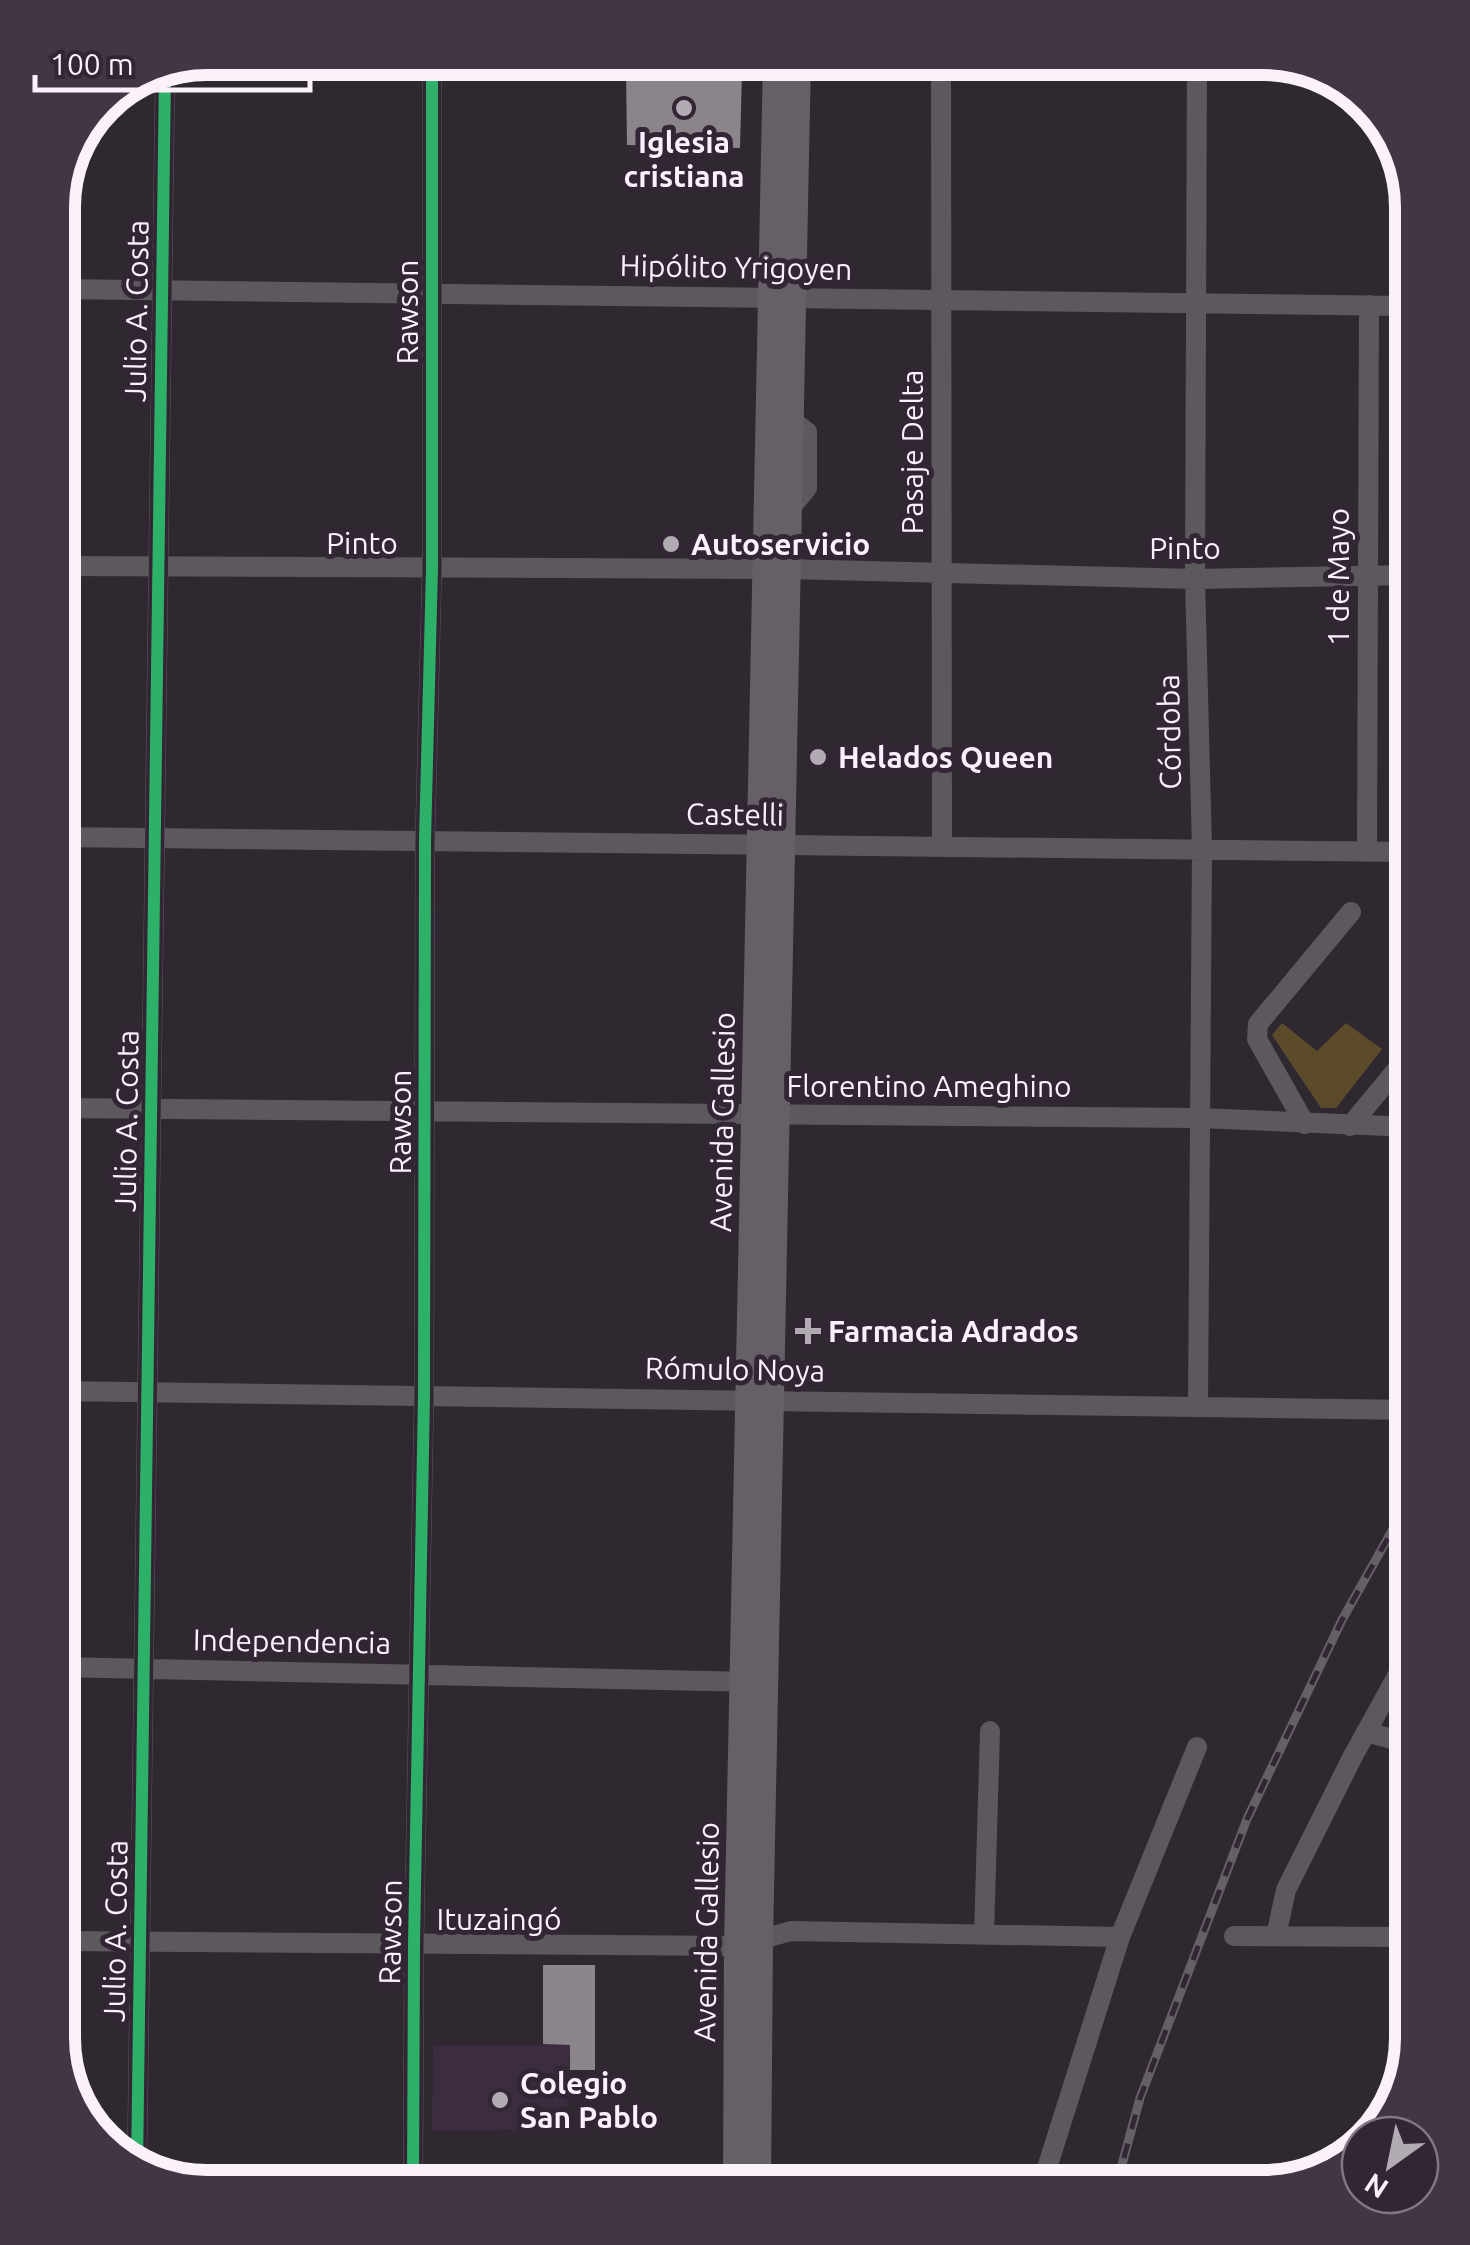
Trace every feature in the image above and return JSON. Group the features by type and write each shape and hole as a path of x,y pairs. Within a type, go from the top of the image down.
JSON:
{"main road":[{"name":"Avenida Gallesio","path":"738,2170 748,1944 777,569 782,298 777,75"},
{"name":"Avenida Gallesio","path":"777,569 788,512 790,419 782,298 796,75"},
{"name":"Avenida Gallesio","path":"748,1944 756,2170"}],"street":[{"name":"Rawson","path":"413,2170 424,1396 425,840 432,568 432,75"},
{"name":"Pasaje Delta","path":"941,75 942,846"},
{"name":"Córdoba","path":"1197,75 1195,579 1202,848 1198,1405"},
{"name":"Julio A. Costa","path":"137,2150 164,82"},
{"name":"Hipólito Yrigoyen","path":"75,289 1395,306"},
{"name":"1 de Mayo","path":"1368,850 1369,305"},
{"name":"Pinto","path":"75,566 777,569 1195,579 1395,575"},
{"name":"Castelli","path":"75,837 1395,851"},
{"path":"1304,1124 1257,1039 1258,1024 1351,912"},
{"path":"1350,1126 1395,1072"},
{"name":"Florentino Ameghino","path":"75,1108 1199,1118 1395,1127"},
{"name":"Rómulo Noya","path":"75,1391 1395,1410"},
{"name":"Independencia","path":"75,1667 754,1682"},
{"path":"1276,1936 1286,1890 1395,1679"},
{"path":"984,1935 990,1731"},
{"path":"1366,1732 1395,1740"},
{"path":"1047,2170 1120,1937 1197,1747"},
{"name":"Ituzaingó","path":"75,1941 748,1944 791,1931 1120,1937"},
{"path":"1234,1936 1395,1937"}],"shaded area":[{"path":"1282,1023 1317,1051 1346,1023 1382,1049 1336,1108 1321,1108 1272,1035"},
{"name":"Colegio San Pablo","path":"570,2045 566,2129 432,2131 433,2046"}],"building":[{"name":"Iglesia cristiana","path":"626,75 742,75 740,148 627,145"},
{"path":"543,1965 595,1965 595,2070 570,2070 570,2045 543,2044"}],"railway":[{"path":"1121,2170 1140,2098 1247,1819 1342,1620 1395,1525"}],"cycle path":[{"path":"413,2170 424,1395 425,840 432,568 432,75"},
{"path":"137,2150 165,82"}],"place":[{"name":"Iglesia cristiana","path":"684,108"},
{"name":"Autoservicio","path":"671,544"},
{"name":"Helados Queen","path":"818,757"},
{"name":"Farmacia Adrados","path":"808,1331"},
{"name":"Colegio San Pablo","path":"500,2100"}]}
